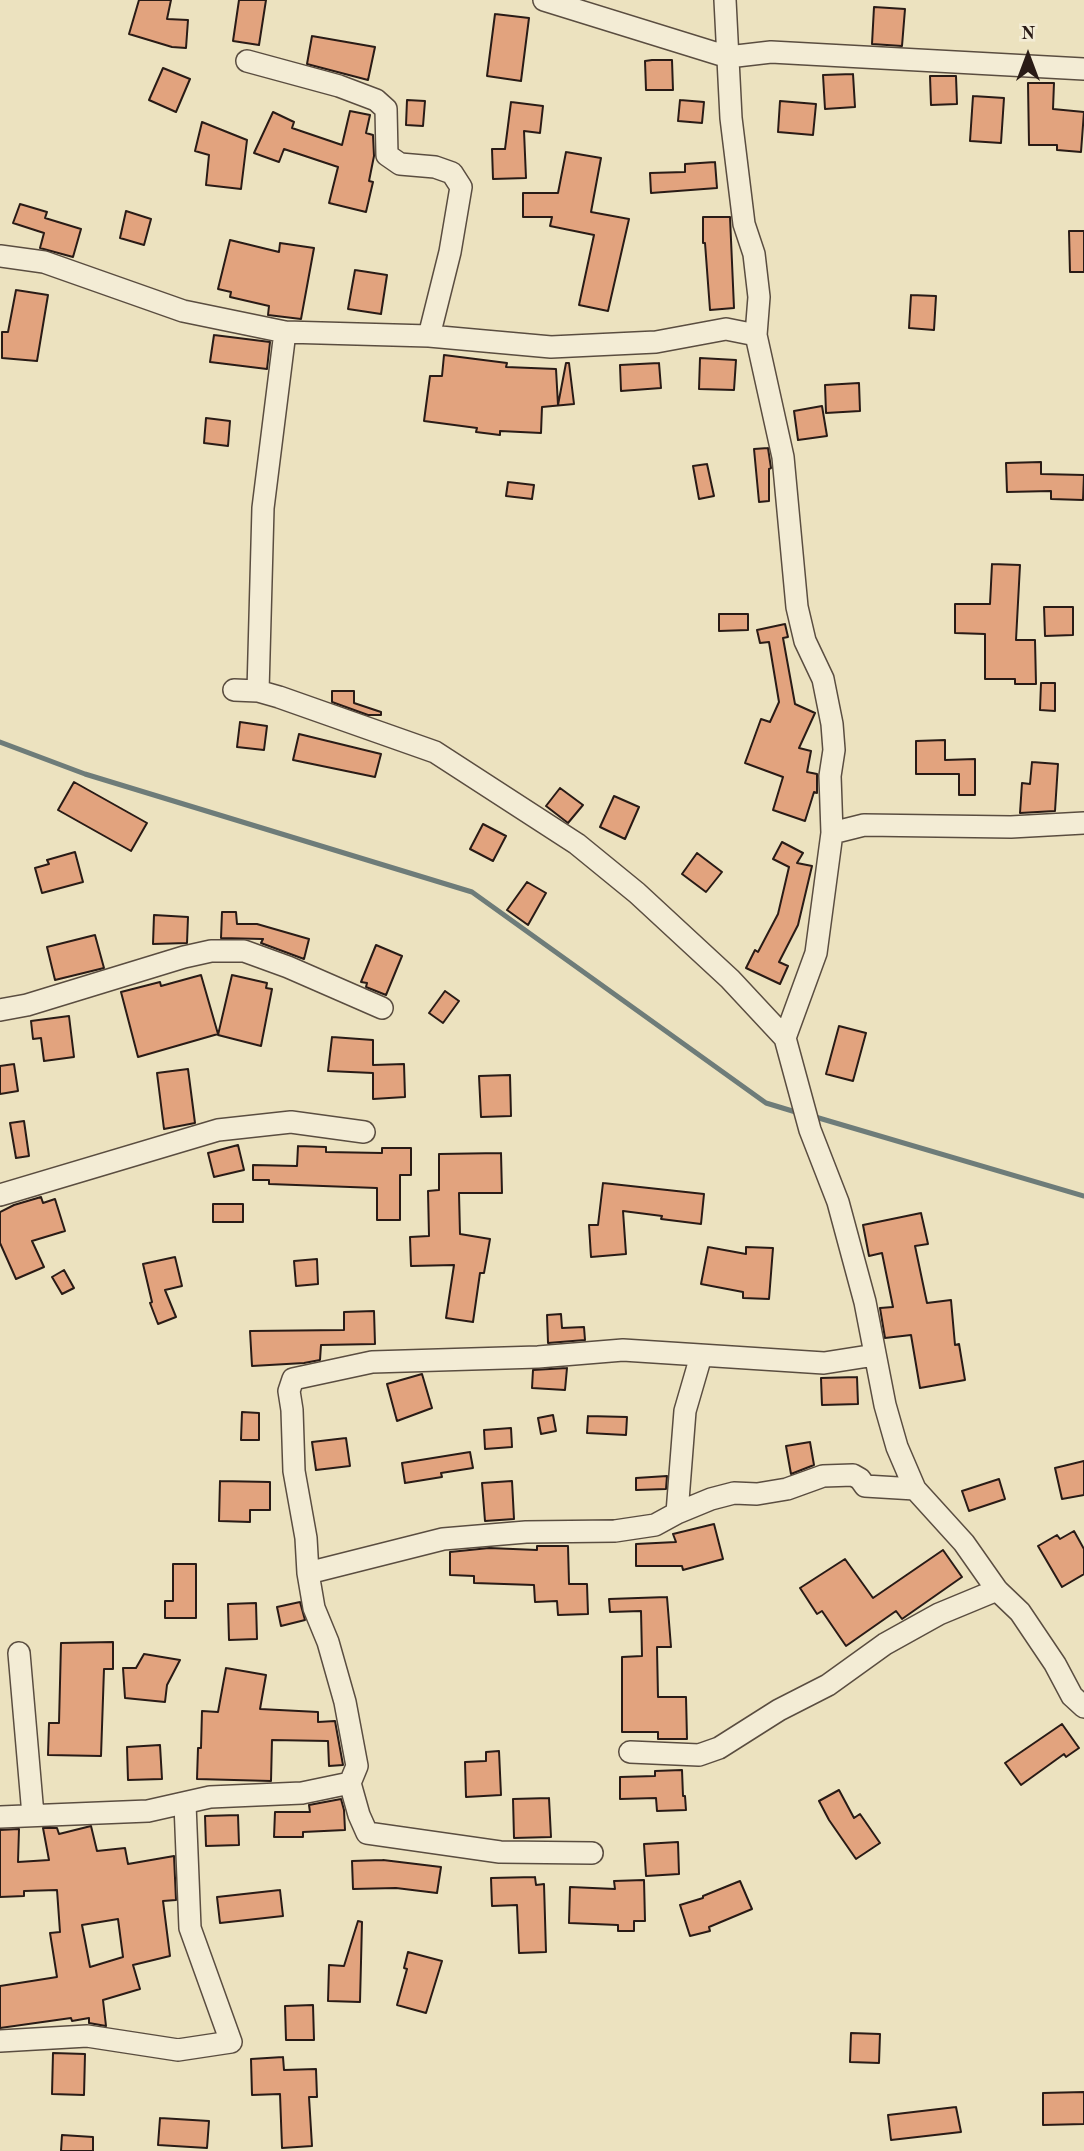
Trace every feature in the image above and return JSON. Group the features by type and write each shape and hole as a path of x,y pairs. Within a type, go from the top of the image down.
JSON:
{"street":[{"path":"544,0 728,57 771,52 1084,69"},
{"path":"725,0 731,118 744,224 754,254 759,297 756,335 783,457 797,607 805,641 823,679 834,750 830,776 832,833 816,953 785,1038"},
{"path":"247,61 339,86 376,100 386,109 387,155 400,164 435,167 452,173 461,187 450,252 429,336"},
{"path":"0,256 44,262 183,311 285,332 429,336 551,347 656,342 726,329 756,335"},
{"path":"258,691 263,508 285,332"},
{"path":"234,690 258,691 435,752 567,837 637,893 730,979 785,1038 810,1130 838,1202 852,1250 885,1405 915,1489 964,1543 998,1590 1020,1612 1055,1664 1072,1696 1084,1707"},
{"path":"832,833 864,825 1011,827 1084,823"},
{"path":"0,1010 27,1005 211,951 244,951 382,1008"},
{"path":"0,1195 218,1130 291,1122 364,1132"},
{"path":"593,1853 500,1852 367,1833 350,1783 357,1766 345,1702 328,1642 314,1608 307,1573 306,1538 294,1471 289,1391 293,1379 372,1362 524,1357 623,1350 824,1363 875,1355"},
{"path":"677,1513 685,1411 701,1356"},
{"path":"307,1573 443,1538 526,1532 615,1531 655,1524 711,1499 734,1493 757,1494 787,1489 823,1476 853,1475 865,1486 915,1489"},
{"path":"630,1752 699,1755 719,1748 779,1710 828,1685 885,1644 939,1614 998,1590"},
{"path":"19,1653 33,1815"},
{"path":"0,1817 149,1811 210,1797 302,1793 350,1783"},
{"path":"0,2041 87,2036 178,2050 231,2042 190,1928 186,1804"}],"building":[{"path":"139,0 171,0 167,19 188,20 186,48 172,47 129,34"},
{"path":"239,0 266,0 259,45 233,41"},
{"path":"874,7 905,9 902,46 872,44"},
{"path":"495,14 529,18 521,81 487,76"},
{"path":"312,36 375,47 368,80 307,64"},
{"path":"672,60 673,90 646,90 645,61"},
{"path":"163,68 190,79 176,112 149,100"},
{"path":"853,74 855,107 825,109 823,75"},
{"path":"930,76 956,76 957,104 931,105"},
{"path":"1028,83 1054,83 1053,109 1084,112 1081,152 1057,150 1057,145 1029,145"},
{"path":"973,96 1004,98 1001,143 970,141"},
{"path":"407,100 425,101 423,126 406,125"},
{"path":"680,100 704,102 702,123 678,121"},
{"path":"780,101 816,104 813,135 778,132"},
{"path":"511,102 543,106 540,133 524,131 526,178 493,179 492,149 505,149"},
{"path":"350,111 370,115 366,133 373,135 374,156 369,181 373,182 366,212 329,203 338,167 284,149 279,162 254,153 273,112 294,122 292,128 342,145"},
{"path":"202,122 247,140 241,189 206,185 209,155 195,151"},
{"path":"566,152 601,158 591,212 629,219 608,311 579,305 594,235 550,226 552,217 523,217 523,193 558,193"},
{"path":"715,162 717,188 651,193 650,173 685,172 685,164"},
{"path":"20,204 47,212 45,218 81,229 73,257 40,248 44,233 13,223"},
{"path":"126,211 151,219 144,245 120,238"},
{"path":"703,217 730,217 734,308 710,310"},
{"path":"1069,231 1084,231 1084,272 1070,272"},
{"path":"230,240 279,252 280,243 314,248 301,319 268,315 269,306 230,297 231,292 218,289"},
{"path":"355,270 387,275 381,314 348,309"},
{"path":"16,290 48,295 37,361 2,358 2,332 8,332"},
{"path":"911,295 936,296 934,330 909,328"},
{"path":"214,335 270,342 267,369 210,362"},
{"path":"444,355 507,363 506,367 556,369 558,405 566,363 569,363 574,404 542,407 541,433 500,431 500,435 476,432 477,428 424,421 430,376 442,376"},
{"path":"700,358 736,360 734,390 699,389"},
{"path":"659,363 661,388 621,391 620,365"},
{"path":"859,383 860,411 826,413 825,385"},
{"path":"822,406 827,436 798,440 794,411"},
{"path":"206,418 230,421 228,446 204,443"},
{"path":"768,448 771,468 769,501 759,502 754,449"},
{"path":"1041,462 1041,474 1084,475 1083,500 1051,499 1051,491 1007,492 1006,463"},
{"path":"707,464 714,496 699,499 693,466"},
{"path":"508,482 534,485 532,499 506,496"},
{"path":"992,564 1020,565 1016,640 1035,640 1036,684 1015,684 1015,679 985,679 985,634 955,633 955,604 990,604"},
{"path":"1044,607 1073,607 1073,635 1045,636"},
{"path":"719,614 748,614 748,630 719,631"},
{"path":"785,624 788,637 783,638 795,704 815,713 799,748 811,751 807,772 817,774 817,793 814,792 805,821 773,810 783,777 745,763 761,719 770,722 779,702 769,642 760,643 757,630"},
{"path":"1041,683 1055,683 1055,711 1040,710"},
{"path":"332,691 354,691 354,703 381,712 381,715 368,715 332,702"},
{"path":"240,722 267,726 264,750 237,747"},
{"path":"299,734 381,754 375,777 293,760"},
{"path":"945,740 945,760 975,759 975,795 959,795 959,774 916,774 916,741"},
{"path":"1032,762 1058,764 1055,811 1020,813 1022,783 1030,784"},
{"path":"74,782 147,823 131,851 58,810"},
{"path":"560,788 583,805 568,823 546,806"},
{"path":"614,796 639,807 625,839 600,827"},
{"path":"483,824 506,836 493,861 470,849"},
{"path":"782,842 803,853 797,863 812,866 798,925 779,962 788,966 780,984 746,968 755,950 758,952 778,914 789,867 773,859"},
{"path":"75,852 83,882 42,893 35,868 49,864 47,860"},
{"path":"697,853 722,872 706,892 682,874"},
{"path":"527,882 546,893 528,925 507,910"},
{"path":"222,912 236,912 237,924 257,924 309,939 304,959 261,943 263,939 221,938"},
{"path":"154,915 188,917 187,943 153,944"},
{"path":"95,935 104,968 55,980 47,947"},
{"path":"376,945 402,956 386,995 366,987 367,983 361,982"},
{"path":"201,975 218,1034 138,1057 121,992 160,982 161,986"},
{"path":"232,975 267,983 266,988 272,989 261,1046 218,1035"},
{"path":"445,991 459,1001 443,1023 429,1013"},
{"path":"69,1016 74,1057 44,1061 41,1038 33,1039 31,1021"},
{"path":"839,1026 866,1033 853,1081 826,1074"},
{"path":"332,1037 373,1040 373,1065 404,1064 405,1097 373,1099 373,1073 328,1071"},
{"path":"14,1064 18,1091 0,1094 0,1066"},
{"path":"188,1069 195,1123 164,1129 157,1073"},
{"path":"510,1075 511,1116 481,1117 479,1076"},
{"path":"24,1121 29,1156 16,1158 10,1123"},
{"path":"238,1145 244,1170 214,1177 208,1153"},
{"path":"298,1146 326,1147 326,1152 382,1153 382,1148 411,1148 411,1175 400,1175 400,1220 377,1220 377,1188 269,1184 269,1180 253,1180 253,1165 297,1166"},
{"path":"501,1153 502,1193 459,1193 460,1234 490,1239 484,1273 480,1273 473,1322 446,1318 454,1265 411,1266 410,1237 429,1236 428,1191 439,1190 439,1154"},
{"path":"603,1183 704,1194 701,1224 623,1211 626,1254 591,1257 589,1225 598,1225"},
{"path":"41,1197 43,1203 55,1199 65,1231 32,1241 44,1267 16,1279 0,1243 0,1212"},
{"path":"213,1204 243,1204 243,1222 213,1222"},
{"path":"921,1213 928,1244 915,1246 927,1303 951,1300 955,1345 959,1344 965,1380 920,1388 911,1335 885,1338 880,1308 893,1307 882,1253 869,1256 863,1225"},
{"path":"708,1247 746,1254 746,1247 773,1248 769,1299 743,1298 743,1292 701,1284"},
{"path":"175,1257 182,1286 165,1290 176,1317 158,1324 150,1303 152,1302 143,1264"},
{"path":"317,1259 318,1284 296,1286 294,1261"},
{"path":"64,1270 74,1288 62,1294 52,1277"},
{"path":"374,1311 375,1344 321,1345 320,1360 252,1366 250,1331 344,1330 344,1312"},
{"path":"561,1314 562,1328 584,1327 585,1340 548,1343 547,1315"},
{"path":"567,1368 565,1390 532,1388 533,1370"},
{"path":"422,1374 432,1408 397,1421 387,1384"},
{"path":"857,1377 858,1404 822,1405 821,1378"},
{"path":"242,1412 259,1413 259,1440 241,1440"},
{"path":"553,1415 556,1431 541,1434 538,1418"},
{"path":"588,1416 627,1417 626,1435 587,1433"},
{"path":"511,1428 512,1447 485,1449 484,1430"},
{"path":"346,1438 350,1466 316,1470 312,1442"},
{"path":"810,1442 814,1465 791,1474 786,1446"},
{"path":"470,1452 473,1468 441,1473 442,1477 405,1483 402,1463"},
{"path":"1084,1461 1084,1495 1062,1499 1055,1468"},
{"path":"667,1476 666,1489 636,1490 636,1478"},
{"path":"999,1479 1005,1499 969,1511 962,1491"},
{"path":"220,1481 270,1482 270,1510 250,1510 250,1522 219,1521"},
{"path":"512,1481 514,1519 485,1521 482,1483"},
{"path":"714,1524 723,1559 683,1570 682,1566 636,1566 636,1544 676,1542 673,1534"},
{"path":"1074,1531 1084,1549 1084,1574 1062,1587 1038,1546 1057,1535 1060,1539"},
{"path":"537,1546 568,1546 569,1584 587,1584 588,1614 558,1615 557,1601 535,1602 534,1585 474,1583 474,1576 450,1575 450,1552 489,1548 537,1550"},
{"path":"943,1550 962,1577 902,1619 896,1611 846,1646 822,1611 817,1614 800,1588 845,1559 873,1598"},
{"path":"173,1564 196,1564 196,1618 165,1618 165,1601 173,1601"},
{"path":"667,1597 671,1647 657,1647 658,1697 686,1697 687,1739 658,1739 658,1732 622,1732 622,1657 642,1656 641,1611 610,1612 609,1599"},
{"path":"300,1602 305,1620 281,1626 277,1607"},
{"path":"256,1603 257,1639 229,1640 228,1604"},
{"path":"113,1642 113,1669 104,1669 101,1756 48,1755 49,1723 59,1723 61,1643"},
{"path":"144,1654 180,1660 167,1685 165,1702 125,1698 123,1668 136,1668"},
{"path":"226,1668 266,1675 260,1709 318,1712 318,1722 335,1721 343,1765 329,1766 328,1741 272,1740 271,1781 197,1779 202,1711 218,1712"},
{"path":"1062,1724 1079,1748 1066,1757 1064,1754 1021,1785 1005,1763"},
{"path":"160,1745 162,1779 128,1780 127,1747"},
{"path":"499,1751 501,1795 466,1797 465,1762 486,1761 486,1752"},
{"path":"682,1770 686,1810 657,1811 656,1798 620,1799 620,1777 655,1776 655,1771"},
{"path":"839,1790 854,1818 860,1814 880,1843 856,1859 819,1801"},
{"path":"549,1798 551,1837 514,1838 513,1799"},
{"path":"341,1799 345,1830 303,1832 303,1837 274,1837 275,1812 310,1812 309,1805"},
{"path":"238,1815 239,1845 206,1846 205,1816"},
{"path":"91,1826 97,1851 125,1848 128,1864 174,1856 176,1900 163,1901 170,1956 133,1965 140,1989 103,2000 106,2026 89,2023 89,2018 72,2021 71,2018 0,2028 0,1986 57,1977 50,1933 60,1932 57,1890 24,1891 24,1896 0,1897 0,1830 19,1829 18,1862 49,1860 43,1828 57,1828 59,1834","holes":["118,1919 123,1957 90,1967 82,1925"]},
{"path":"678,1842 679,1874 646,1876 644,1844"},
{"path":"383,1860 441,1867 437,1893 396,1888 353,1889 352,1861"},
{"path":"535,1877 536,1885 544,1884 546,1952 519,1953 517,1905 492,1906 491,1878"},
{"path":"644,1880 645,1921 634,1921 634,1931 618,1931 618,1925 569,1923 570,1887 615,1889 614,1881"},
{"path":"740,1881 752,1909 709,1927 710,1931 690,1936 680,1905"},
{"path":"280,1890 283,1916 220,1923 217,1897"},
{"path":"358,1921 362,1922 360,2002 328,2001 329,1965 344,1966"},
{"path":"408,1952 442,1961 426,2013 397,2005 407,1969 404,1968"},
{"path":"313,2005 314,2040 286,2040 285,2006"},
{"path":"851,2033 880,2034 879,2063 850,2062"},
{"path":"53,2053 85,2054 84,2095 52,2094"},
{"path":"283,2057 284,2070 316,2069 317,2097 309,2097 312,2146 282,2148 280,2094 252,2095 251,2059"},
{"path":"1084,2092 1084,2124 1043,2125 1043,2093"},
{"path":"956,2107 961,2132 891,2140 888,2115"},
{"path":"160,2118 209,2121 207,2148 158,2145"},
{"path":"62,2135 93,2137 93,2151 61,2151"}],"waterway":[{"path":"0,742 85,774 472,892 766,1103 799,1113"},
{"path":"812,1116 1084,1196"}]}
